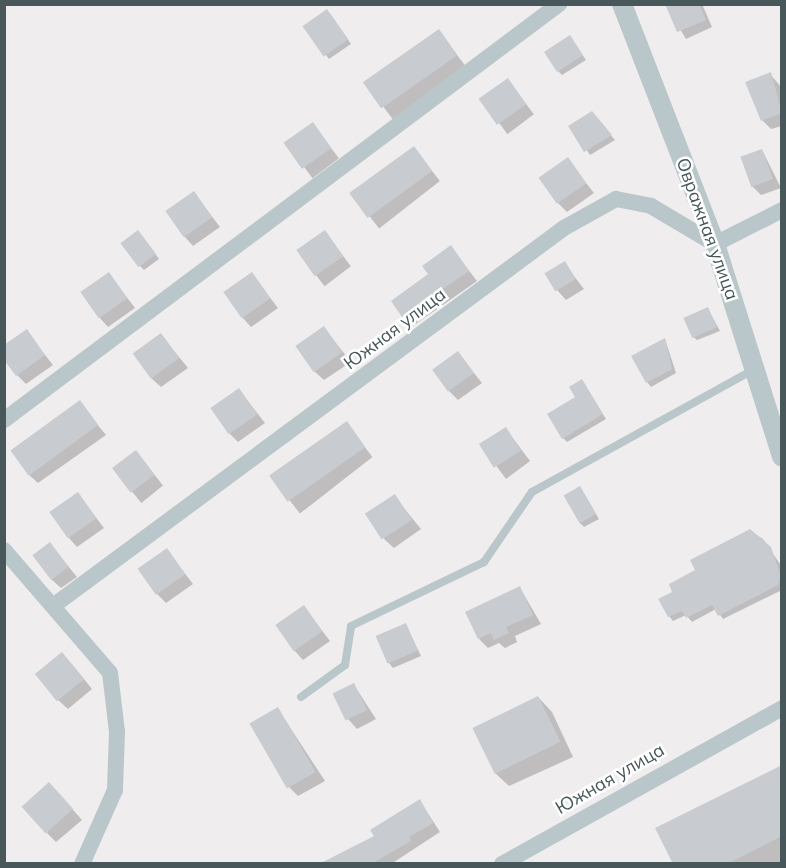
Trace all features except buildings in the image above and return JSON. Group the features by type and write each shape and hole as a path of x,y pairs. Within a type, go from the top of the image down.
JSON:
{"street":[{"path":"4,420 559,4"},
{"name":"Овражная улица","path":"622,4 715,243 756,368 782,458"},
{"name":"Южная улица","path":"53,606 564,228 616,199 651,206 715,243"},
{"path":"715,243 782,210"},
{"path":"4,550 110,674 114,708 115,789 82,864"},
{"name":"Южная улица","path":"502,864 738,729 782,708"}],"lane":[{"path":"301,698 345,665 351,626 484,562 532,492 756,368"}]}
